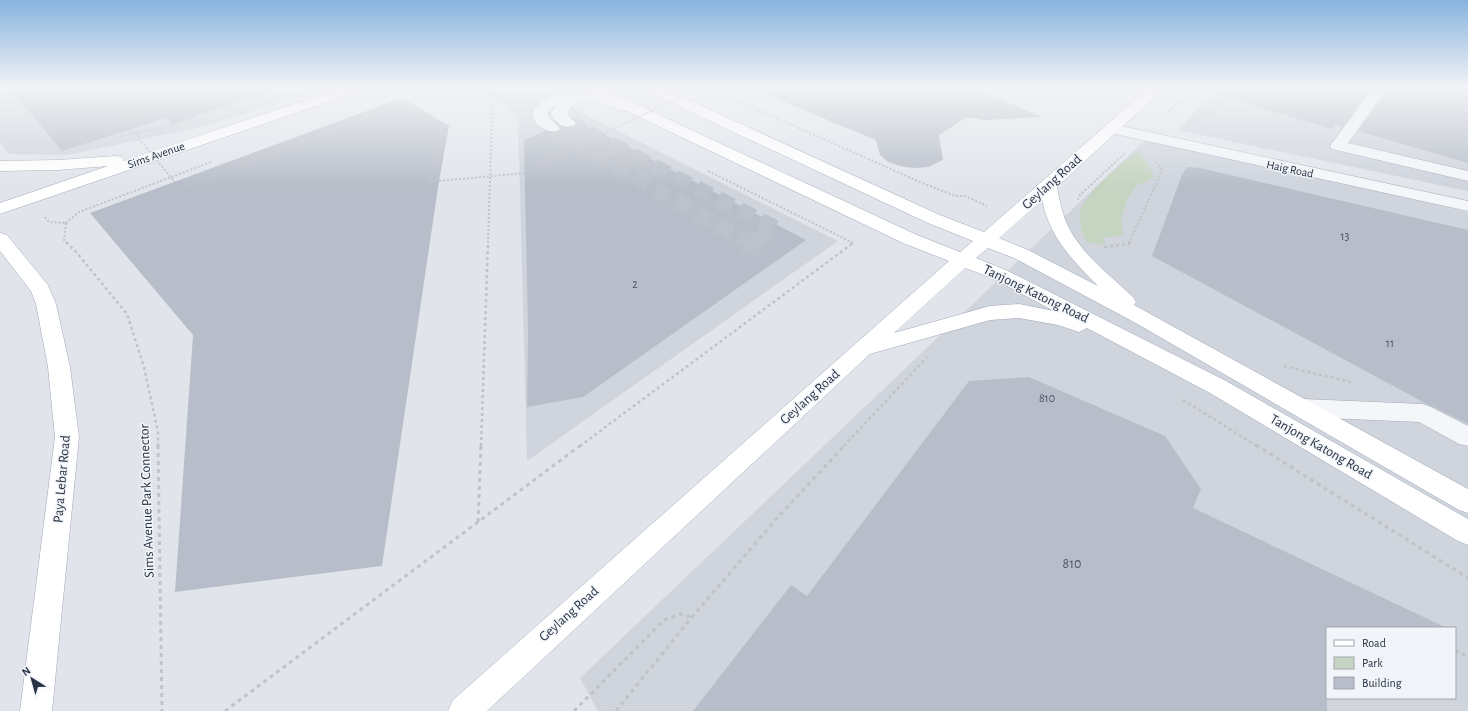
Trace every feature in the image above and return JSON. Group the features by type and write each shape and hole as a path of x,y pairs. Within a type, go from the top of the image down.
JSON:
{"main road":[{"name":"Sims Avenue","path":"0,208 261,120"},
{"name":"Tanjong Katong Road","path":"660,120 910,238 999,274 1125,338 1218,387 1468,533"},
{"name":"Tanjong Katong Road","path":"721,120 934,219 984,241 1021,254 1141,317 1468,502"},
{"name":"Geylang Road","path":"464,711 963,259 1112,130 1121,120"},
{"path":"0,166 58,165 147,159"},
{"path":"1048,185 1056,220 1066,238 1087,262 1141,317"},
{"name":"Paya Lebar Road","path":"0,239 41,290 46,304 59,367 67,437 36,711"},
{"path":"865,348 950,322 990,313 1019,311 1061,319 1125,338"}],"street":[{"path":"542,120 552,128"},
{"path":"564,120 568,123"},
{"path":"1357,120 1338,146 1458,170 1467,206"},
{"name":"Haig Road","path":"1112,130 1467,206"},
{"path":"1303,408 1423,413 1468,437"}],"path":[{"path":"125,120 174,181 177,190 356,120"},
{"path":"116,138 162,128 185,120"},
{"path":"432,120 442,126 431,182 525,173 632,120"},
{"path":"478,522 492,120"},
{"path":"781,120 922,183 956,196 965,196"},
{"path":"1186,123 1193,120"},
{"path":"1077,202 1080,195 1128,151"},
{"path":"1102,247 1130,244 1162,170 1155,159"},
{"path":"225,711 853,243 704,169"},
{"name":"Sims Avenue Park Connector","path":"66,223 64,240 78,253 86,265 127,314 144,367 158,432 162,711"},
{"path":"616,711 692,617 778,517 932,351"},
{"path":"1278,365 1352,383"},
{"path":"1181,399 1468,578"},
{"path":"574,711 664,620 680,614 692,617"},
{"path":"1456,651 1468,657"}],"shaded area":[{"path":"0,120 224,120 201,127 67,155 9,154 0,143"},
{"path":"518,120 596,120 838,241 527,461"},
{"path":"1187,120 1468,120 1468,191 1177,130"},
{"path":"1146,139 1468,212 1468,711 598,711 580,678"}],"green space":[{"path":"1139,151 1155,177 1136,186 1127,200 1121,219 1123,235 1103,238 1106,244 1101,245 1086,242 1080,220 1080,212 1083,205 1105,178 1124,161"}],"building":[{"path":"36,120 159,120 62,151"},
{"path":"168,120 184,120 172,124"},
{"path":"342,120 439,120 449,126 439,181 382,566 175,592 193,335 90,213"},
{"path":"828,120 962,120 939,135 943,160 928,167 914,168 888,162 880,155 876,140"},
{"path":"1303,120 1347,120 1343,126 1336,124 1332,129"},
{"path":"1366,120 1468,120 1468,163 1358,131"},
{"path":"577,122 603,134 806,240 583,397 527,407 528,328 524,140 545,131 558,132 561,129 560,126 566,128 573,127"},
{"path":"1187,167 1200,168 1468,230 1468,424 1423,402 1152,256 1182,175"},
{"path":"1029,377 1165,436 1201,489 1193,508 1445,627 1326,627 1327,711 693,711 791,585 807,596 969,381"}],"tunnel":[{"path":"568,123 775,228 754,243"},
{"path":"552,128 749,243"},
{"path":"747,242 752,245 756,242"}]}
